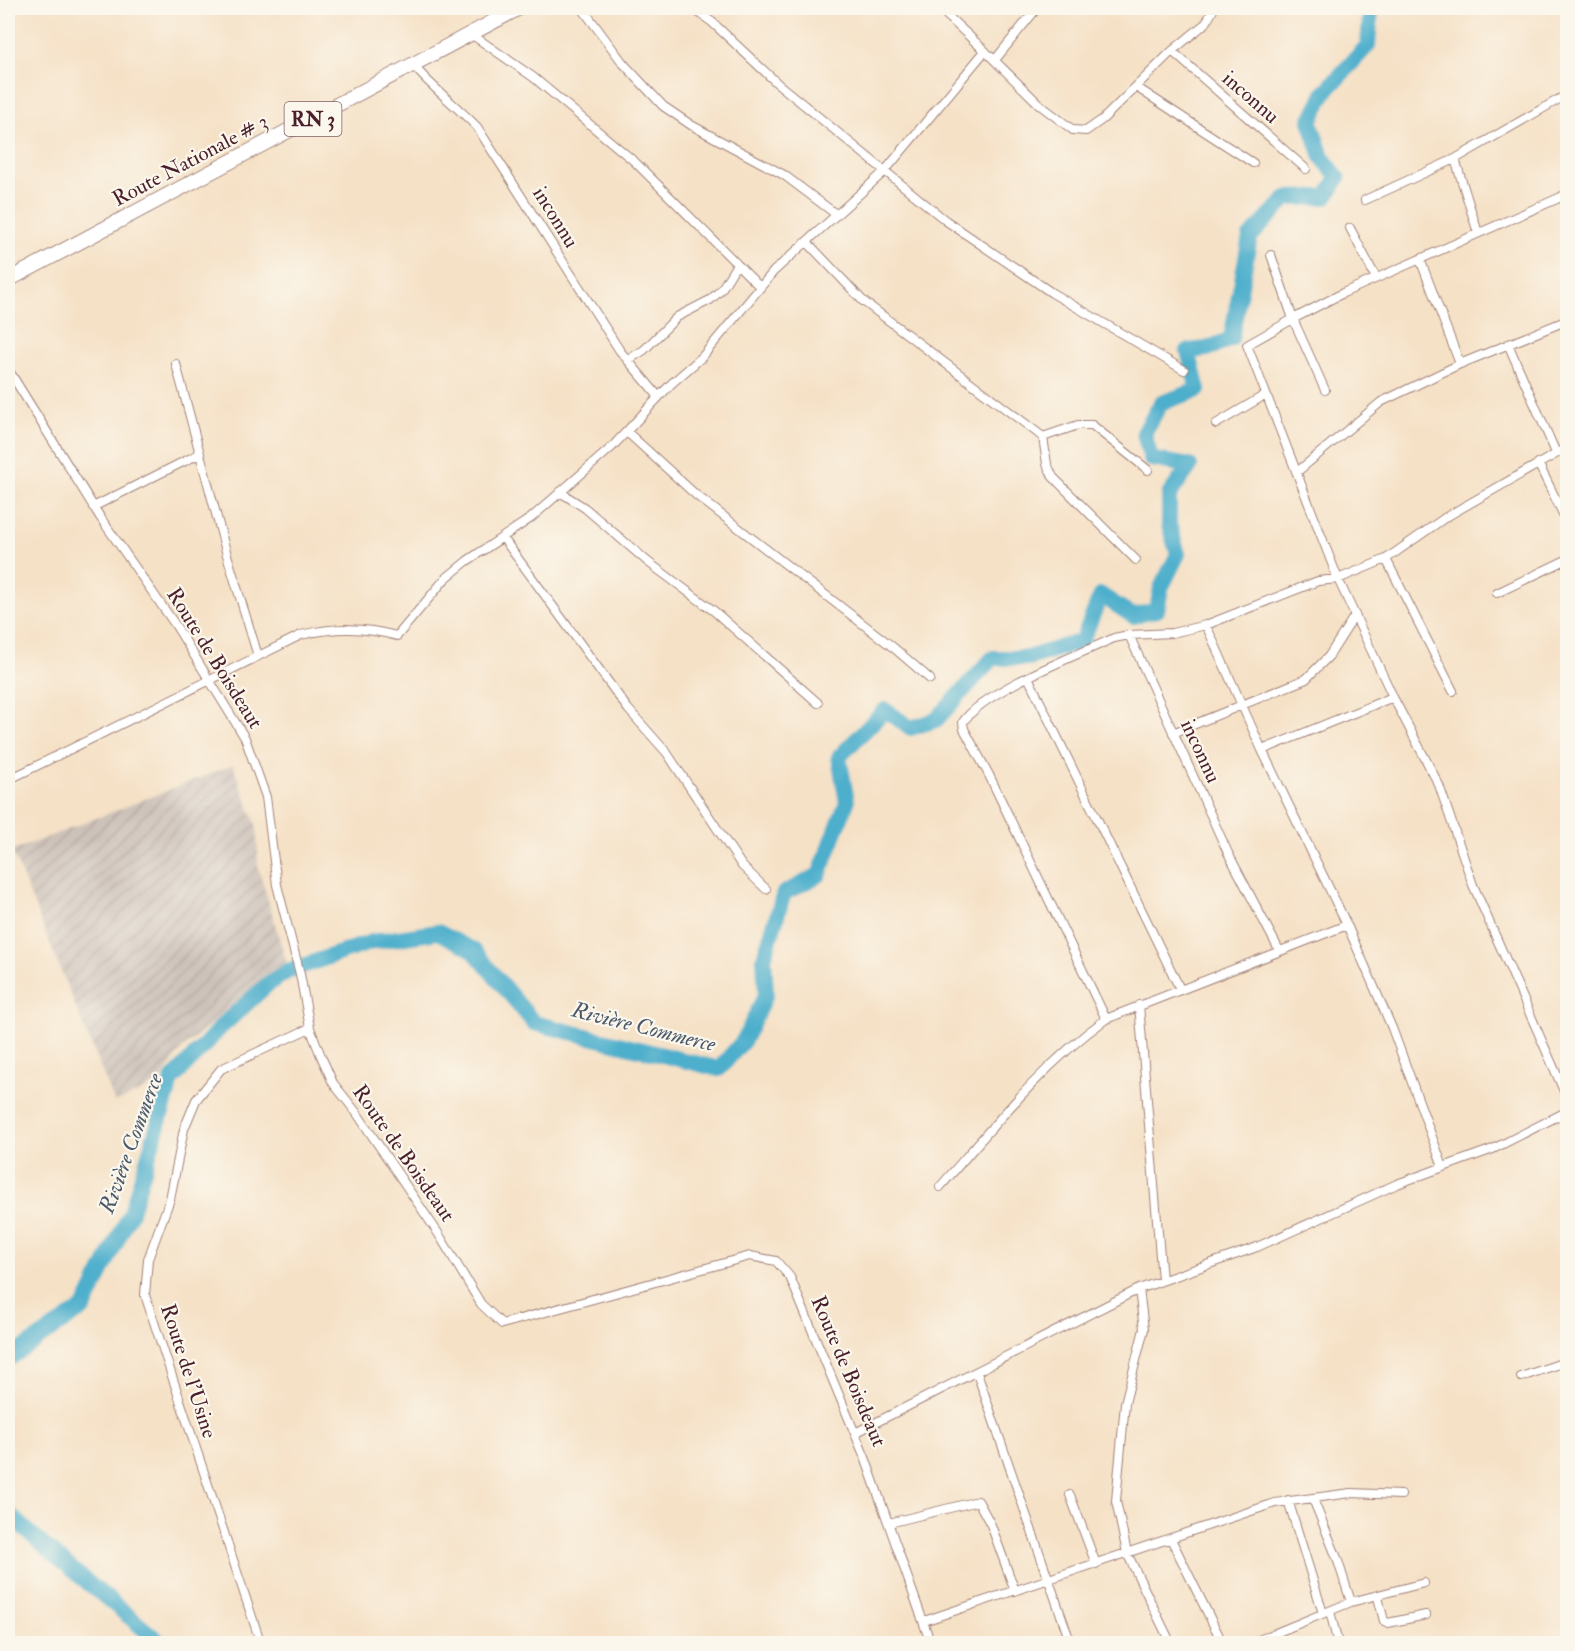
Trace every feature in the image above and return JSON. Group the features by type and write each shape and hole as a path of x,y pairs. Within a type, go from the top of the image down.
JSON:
{"main road":[{"name":"Route Nationale # 3","path":"8,280 519,8"}],"street":[{"path":"582,8 623,63 663,106 691,125 784,175 837,215"},
{"path":"692,8 712,22 777,83 945,220 1052,293 1184,370"},
{"path":"939,8 1040,105 1073,130 1086,131 1103,119 1172,51 1206,24 1214,8"},
{"path":"994,60 1037,8"},
{"path":"471,34 533,77 634,162 760,287"},
{"path":"8,780 301,635 328,628 368,628 397,636 445,579 503,538 560,492 627,432 659,397 702,357 760,287 884,172 985,51"},
{"name":"inconnu","path":"1172,51 1306,169"},
{"name":"inconnu","path":"413,65 429,84 455,104 484,136 628,360 659,397"},
{"path":"1136,87 1253,163"},
{"path":"1365,200 1455,159 1568,94"},
{"path":"1455,159 1478,233"},
{"path":"1568,208 1565,195 1376,278 1293,319 1247,345 1338,579 1439,785 1473,885 1568,1100"},
{"path":"1350,228 1376,278"},
{"path":"807,242 863,301 1043,437 1047,464 1053,477 1136,560"},
{"path":"1271,255 1293,319 1325,390"},
{"path":"1420,259 1460,364"},
{"path":"628,360 644,350 677,317 710,300 720,290 737,264"},
{"path":"1297,472 1381,402 1460,364 1568,320"},
{"path":"1508,344 1556,453"},
{"path":"177,364 200,454 258,656"},
{"name":"Route de Boisdeaut","path":"8,369 93,507 176,626 245,738 266,797 277,885 300,974 310,1028 333,1083 356,1112 438,1233 481,1304 502,1324 723,1262 750,1256 776,1261 790,1277 855,1433 931,1644"},
{"path":"1216,424 1265,395"},
{"path":"1043,437 1078,424 1092,425 1148,470"},
{"path":"627,432 696,495 894,648 930,679"},
{"path":"1106,1019 989,775 964,729 963,722 969,713 1028,677 1114,638 1172,633 1206,625 1318,581 1338,579 1386,559 1446,517 1568,447"},
{"path":"93,507 200,454"},
{"path":"1538,463 1568,524"},
{"path":"560,492 585,508 648,562 714,611 818,703"},
{"path":"503,538 628,709 667,753 742,866 766,889"},
{"path":"1386,559 1453,691"},
{"path":"1497,593 1568,559"},
{"path":"1173,733 1242,706 1315,673 1355,615"},
{"path":"1206,625 1262,750 1347,925 1388,1018 1443,1167"},
{"name":"inconnu","path":"1129,635 1228,853 1279,950"},
{"path":"1028,677 1180,989"},
{"path":"1262,750 1394,697"},
{"path":"940,1187 1050,1065 1074,1042 1106,1019 1347,925"},
{"path":"1139,1005 1162,1281"},
{"name":"Route de l'Usine","path":"261,1644 145,1295 148,1259 171,1199 184,1129 196,1100 221,1069 310,1028"},
{"path":"855,1433 1139,1289 1257,1247 1397,1184 1493,1149 1568,1111"},
{"path":"1139,1289 1144,1329 1125,1403 1116,1501 1127,1553 1171,1644"},
{"path":"1521,1377 1568,1362"},
{"path":"977,1373 1071,1644"},
{"path":"924,1622 1288,1500 1313,1499 1350,1493 1401,1495"},
{"path":"1071,1495 1096,1564"},
{"path":"1313,1499 1337,1558 1351,1602"},
{"path":"1288,1500 1338,1644"},
{"path":"889,1523 978,1501 991,1525 1015,1591"},
{"path":"1171,1539 1223,1644"},
{"path":"1255,1642 1351,1602 1378,1597 1424,1583"},
{"path":"1378,1597 1384,1621 1388,1623 1426,1615"}],"shaded area":[{"path":"233,765 257,827 258,867 287,964 182,1048 158,1084 115,1103 12,851"}],"waterway":[{"name":"Rivière Commerce","path":"8,1359 84,1308 131,1212 172,1080 221,1027 268,984 288,971 372,942 438,932 473,950 534,1023 719,1069 744,1040 766,994 764,958 784,893 819,875 847,802 839,757 885,710 911,728 936,720 993,658 1028,658 1082,641 1101,595 1133,616 1157,610 1161,588 1178,554 1169,525 1169,495 1190,466 1151,459 1144,433 1161,403 1198,390 1188,351 1207,349 1231,339 1250,237 1287,198 1326,197 1338,178 1322,157 1310,121 1325,92 1368,45 1371,8"},
{"name":"Rivière Commerce","path":"8,1513 45,1547 162,1644"}]}
